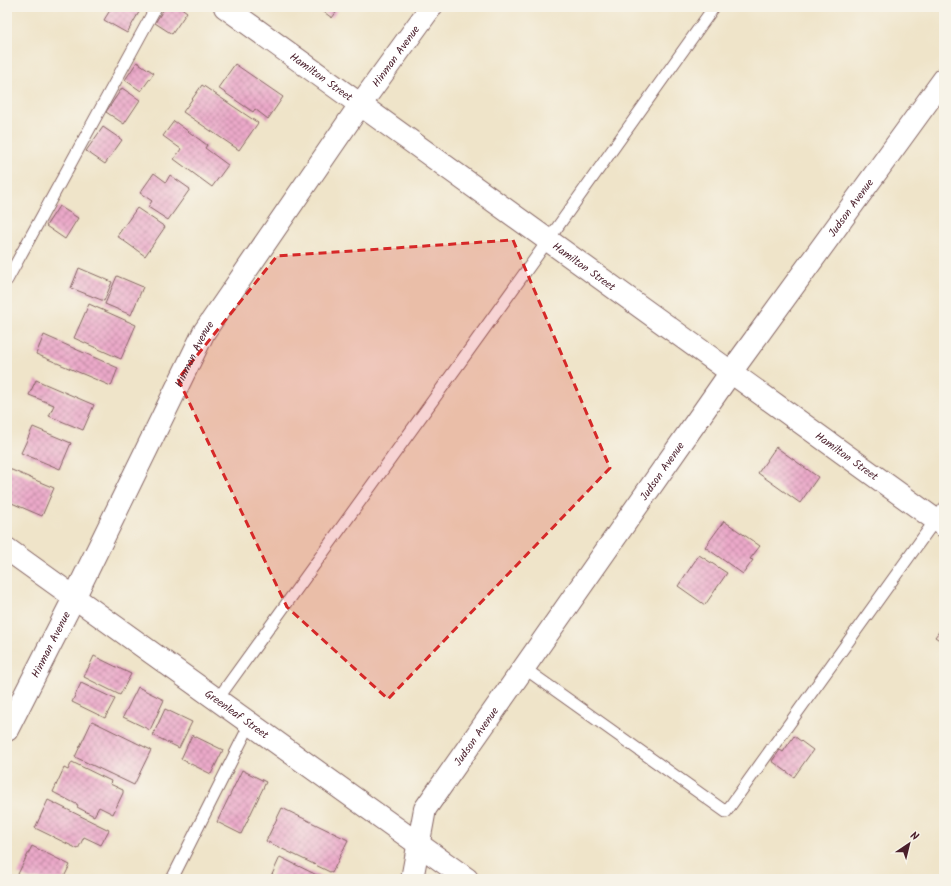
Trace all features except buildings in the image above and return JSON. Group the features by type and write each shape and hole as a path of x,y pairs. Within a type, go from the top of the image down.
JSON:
{"street":[{"name":"Hamilton Street","path":"225,7 731,372 941,518"},
{"name":"Hinman Avenue","path":"7,730 74,598 204,332 360,104 431,7"},
{"name":"Judson Avenue","path":"412,879 425,809 731,372 944,78"},
{"name":"Greenleaf Street","path":"7,549 467,879"}],"lane":[{"path":"7,280 156,7"},
{"path":"217,700 714,7"},
{"path":"524,668 726,812 941,518"},
{"path":"172,879 250,724"}],"highlighted area":[{"path":"513,240 610,468 388,699 287,607 178,379 277,256"}]}
